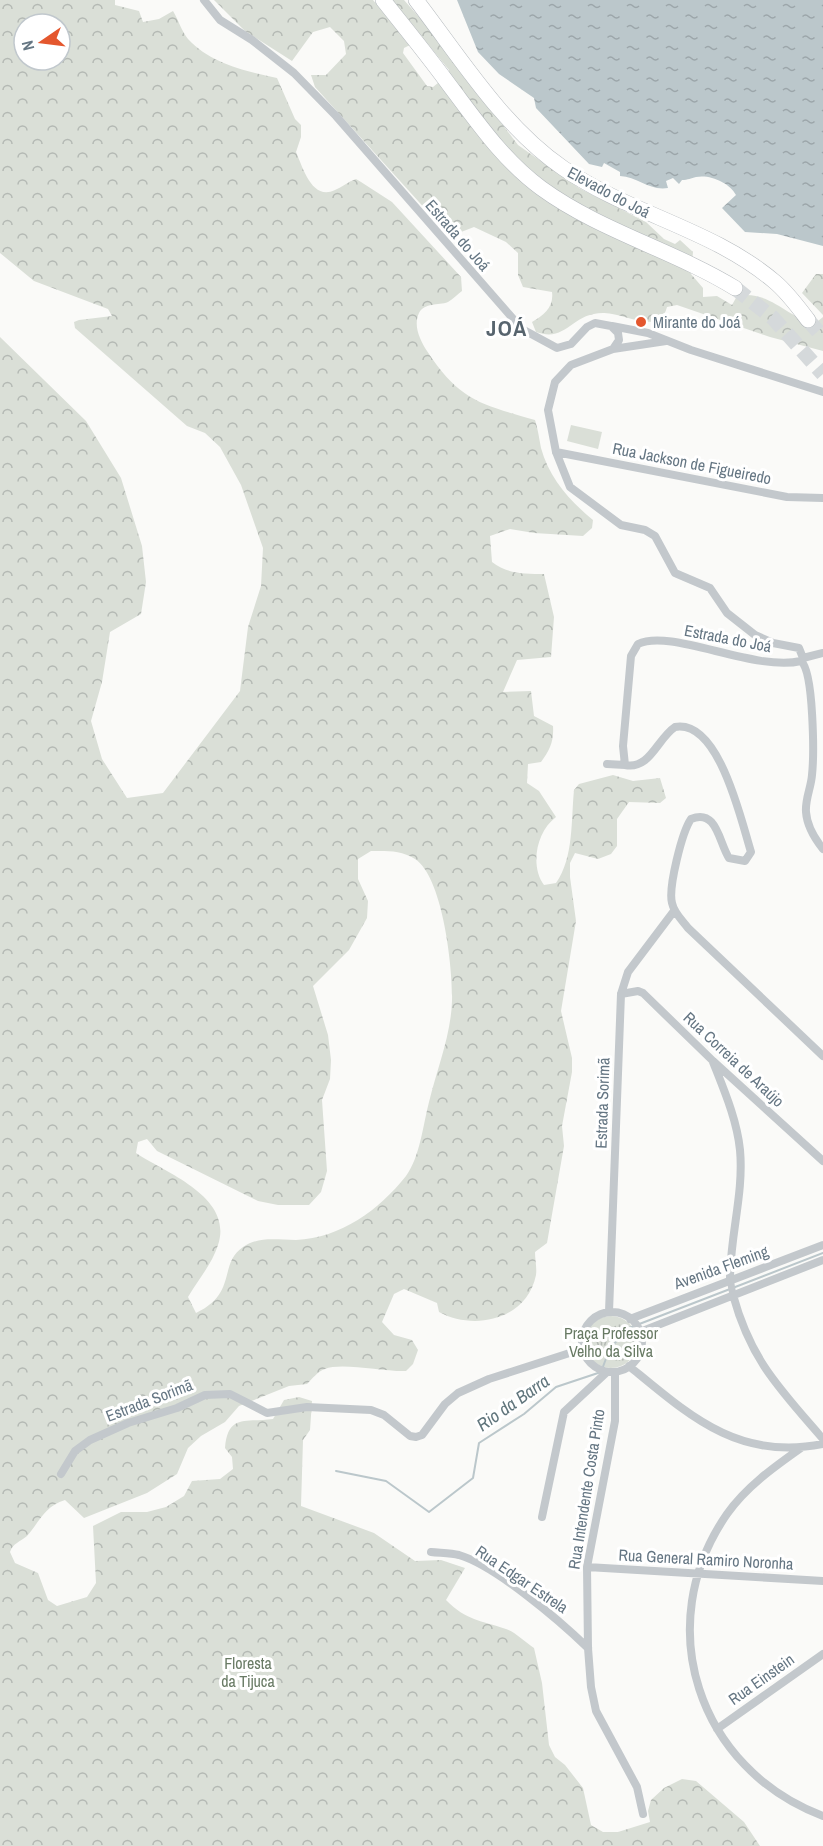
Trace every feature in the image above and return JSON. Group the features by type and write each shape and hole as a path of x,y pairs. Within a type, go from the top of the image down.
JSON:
{"highway":[{"path":"383,0 488,136 519,170 541,188 596,221 712,274 735,288"},
{"name":"Elevado do Joá","path":"416,0 516,127 548,157 597,189 716,243 752,264 777,284 809,319"}],"street":[{"name":"Estrada do Joá","path":"204,0 220,20 252,40 294,73 336,116 522,328 557,348 571,344 591,324 602,322 611,326"},
{"path":"611,326 648,333 666,341 823,392"},
{"path":"611,326 619,337 614,349"},
{"path":"614,349 666,341"},
{"name":"Estrada do Joá","path":"614,349 571,365 555,382 548,410 556,452 570,487 621,525 645,530 655,536 675,573 710,588 727,613 749,632 773,643 799,648 802,660 784,664 751,660 659,640 646,640 638,644 631,656 623,747 625,765"},
{"name":"Rua Jackson de Figueiredo","path":"556,452 787,497 823,498"},
{"path":"823,653 802,660 809,681 811,724 812,775 806,813 810,828 823,849"},
{"path":"607,764 639,765 675,728 692,728 704,736 734,799 751,852 749,858 740,862 729,858 712,821 705,817 692,819 683,838 672,890 671,901 674,911 688,928 823,1056"},
{"name":"Estrada Sorimã","path":"609,1312 621,994 628,972 674,911"},
{"name":"Rua Correia de Araújo","path":"621,994 638,990 643,993 713,1061 823,1161"},
{"path":"713,1061 736,1130 741,1163 731,1287 747,1339 761,1365 823,1439"},
{"path":"728,1102 735,1095 747,1092"},
{"name":"Avenida Fleming","path":"639,1331 823,1245"},
{"name":"Avenida Fleming","path":"631,1320 823,1260"},
{"path":"542,1517 564,1412 607,1371 630,1366 639,1354 639,1331 631,1320 609,1312 591,1321 582,1339 582,1349 591,1364 607,1371"},
{"name":"Estrada Sorimã","path":"61,1474 75,1451 90,1440 128,1423 177,1408 205,1395 230,1394 267,1413 307,1407 371,1410 384,1415 410,1436 416,1437 422,1435 445,1404 458,1393 489,1379 582,1349"},
{"path":"630,1366 682,1411 704,1424 752,1445 801,1448 823,1444"},
{"name":"Rua Intendente Costa Pinto","path":"607,1371 615,1421 587,1567 591,1687 596,1711 637,1787 643,1814"},
{"path":"801,1448 742,1495 711,1542 696,1575 688,1613 692,1660 702,1700 717,1729 737,1758 758,1779 783,1797 823,1816"},
{"name":"Rua Edgar Estrela","path":"431,1552 460,1555 493,1573 558,1619 588,1648"},
{"name":"Rua General Ramiro Noronha","path":"587,1567 823,1581"},
{"name":"Rua Einstein","path":"717,1729 823,1654"}],"green space":[{"name":"Floresta da Tijuca","path":"0,0 115,0 115,5 139,11 143,22 159,19 173,11 188,39 207,55 230,65 277,78 295,119 301,125 301,137 296,152 305,174 314,187 327,192 356,179 361,182 392,202 461,277 462,291 448,302 425,307 417,318 420,338 439,368 461,391 473,398 500,410 535,420 541,448 549,469 569,497 593,520 592,528 583,536 510,529 490,536 492,562 510,571 544,574 554,617 551,657 517,660 503,692 531,691 534,716 553,726 552,741 544,758 541,762 528,764 527,783 539,791 556,817 544,831 537,849 537,868 544,885 556,883 566,862 571,838 574,790 579,784 613,775 633,781 660,778 666,798 660,803 629,802 617,819 617,846 611,854 598,859 575,853 570,863 576,921 561,1011 572,1058 572,1072 562,1126 564,1146 547,1243 535,1252 536,1275 531,1290 522,1302 497,1318 468,1321 439,1312 437,1303 404,1289 394,1294 382,1322 394,1335 412,1340 418,1350 413,1364 406,1371 332,1367 320,1371 307,1384 289,1386 239,1406 225,1422 201,1436 188,1448 177,1474 147,1493 84,1518 65,1500 52,1506 27,1536 11,1549 15,1563 38,1573 48,1600 57,1606 87,1597 96,1583 93,1526 121,1512 147,1512 166,1507 184,1496 192,1481 220,1479 233,1469 232,1457 225,1448 230,1429 234,1424 273,1419 284,1400 299,1397 312,1401 310,1430 303,1440 301,1506 374,1533 415,1561 441,1560 465,1568 446,1600 467,1616 509,1630 534,1648 542,1683 549,1745 555,1757 565,1765 583,1788 591,1825 603,1832 618,1832 650,1822 648,1811 651,1800 664,1788 682,1779 696,1781 744,1822 760,1846 0,1846 0,337 86,421 121,478 142,546 146,582 141,614 110,632 102,682 91,721 102,759 127,798 163,793 240,691 248,627 261,586 263,548 241,485 220,447 205,433 187,426 75,328 74,322 79,320 112,316 108,309 34,281 0,253","holes":["371,851 394,852 415,859 425,869 433,884 444,925 451,968 452,1001 449,1026 415,1160 406,1176 384,1200 358,1220 343,1228 313,1238 262,1240 243,1247 231,1262 218,1297 196,1313 188,1297 209,1265 218,1245 220,1228 216,1213 207,1200 194,1188 136,1153 138,1142 147,1139 157,1151 258,1201 278,1205 309,1205 321,1192 327,1171 322,1100 330,1079 331,1060 328,1035 313,986 349,950 367,918 368,901 358,879 358,859"]},
{"path":"214,0 373,0 410,45 404,48 403,53 427,86 433,87 449,74 449,70 392,0 404,0 433,33 518,145 579,188 646,222 664,239 675,244 680,240 693,252 691,274 703,288 703,297 717,296 732,305 737,296 750,295 771,301 798,317 818,321 823,317 823,351 770,337 677,305 667,307 663,316 649,322 603,313 592,314 555,334 536,332 532,322 547,310 552,292 523,287 518,275 518,253 506,242 474,227 456,234 447,233 315,87 311,75 326,75 346,54 344,41 330,27 313,32 292,61 245,31"},
{"path":"816,274 823,274 823,315 802,293"},
{"path":"571,425 602,432 598,449 567,441"},
{"name":"Praça Professor Velho da Silva","path":"611,1316 625,1320 633,1328 637,1342 633,1356 625,1364 611,1368 597,1364 589,1356 585,1342 589,1328 597,1320"}],"water":[{"path":"457,0 823,0 823,246 777,234 745,232 722,208 736,195 724,183 713,178 701,176 682,180 679,184 673,178 666,181 668,188 655,188 620,176 620,172 604,163 602,167 589,164 536,108 534,98 499,74 478,52"}],"waterway":[{"name":"Rio da Barra","path":"336,1471 386,1481 429,1512 473,1478 479,1443 524,1414 556,1387 601,1372 610,1348 629,1328 823,1253"}],"tunnel":[{"path":"735,288 773,318 823,374"},
{"path":"808,320 823,337"}],"place":[{"name":"Mirante do Joá","path":"641,322"}],"district":[{"name":"JOÁ","path":"507,328"}]}
